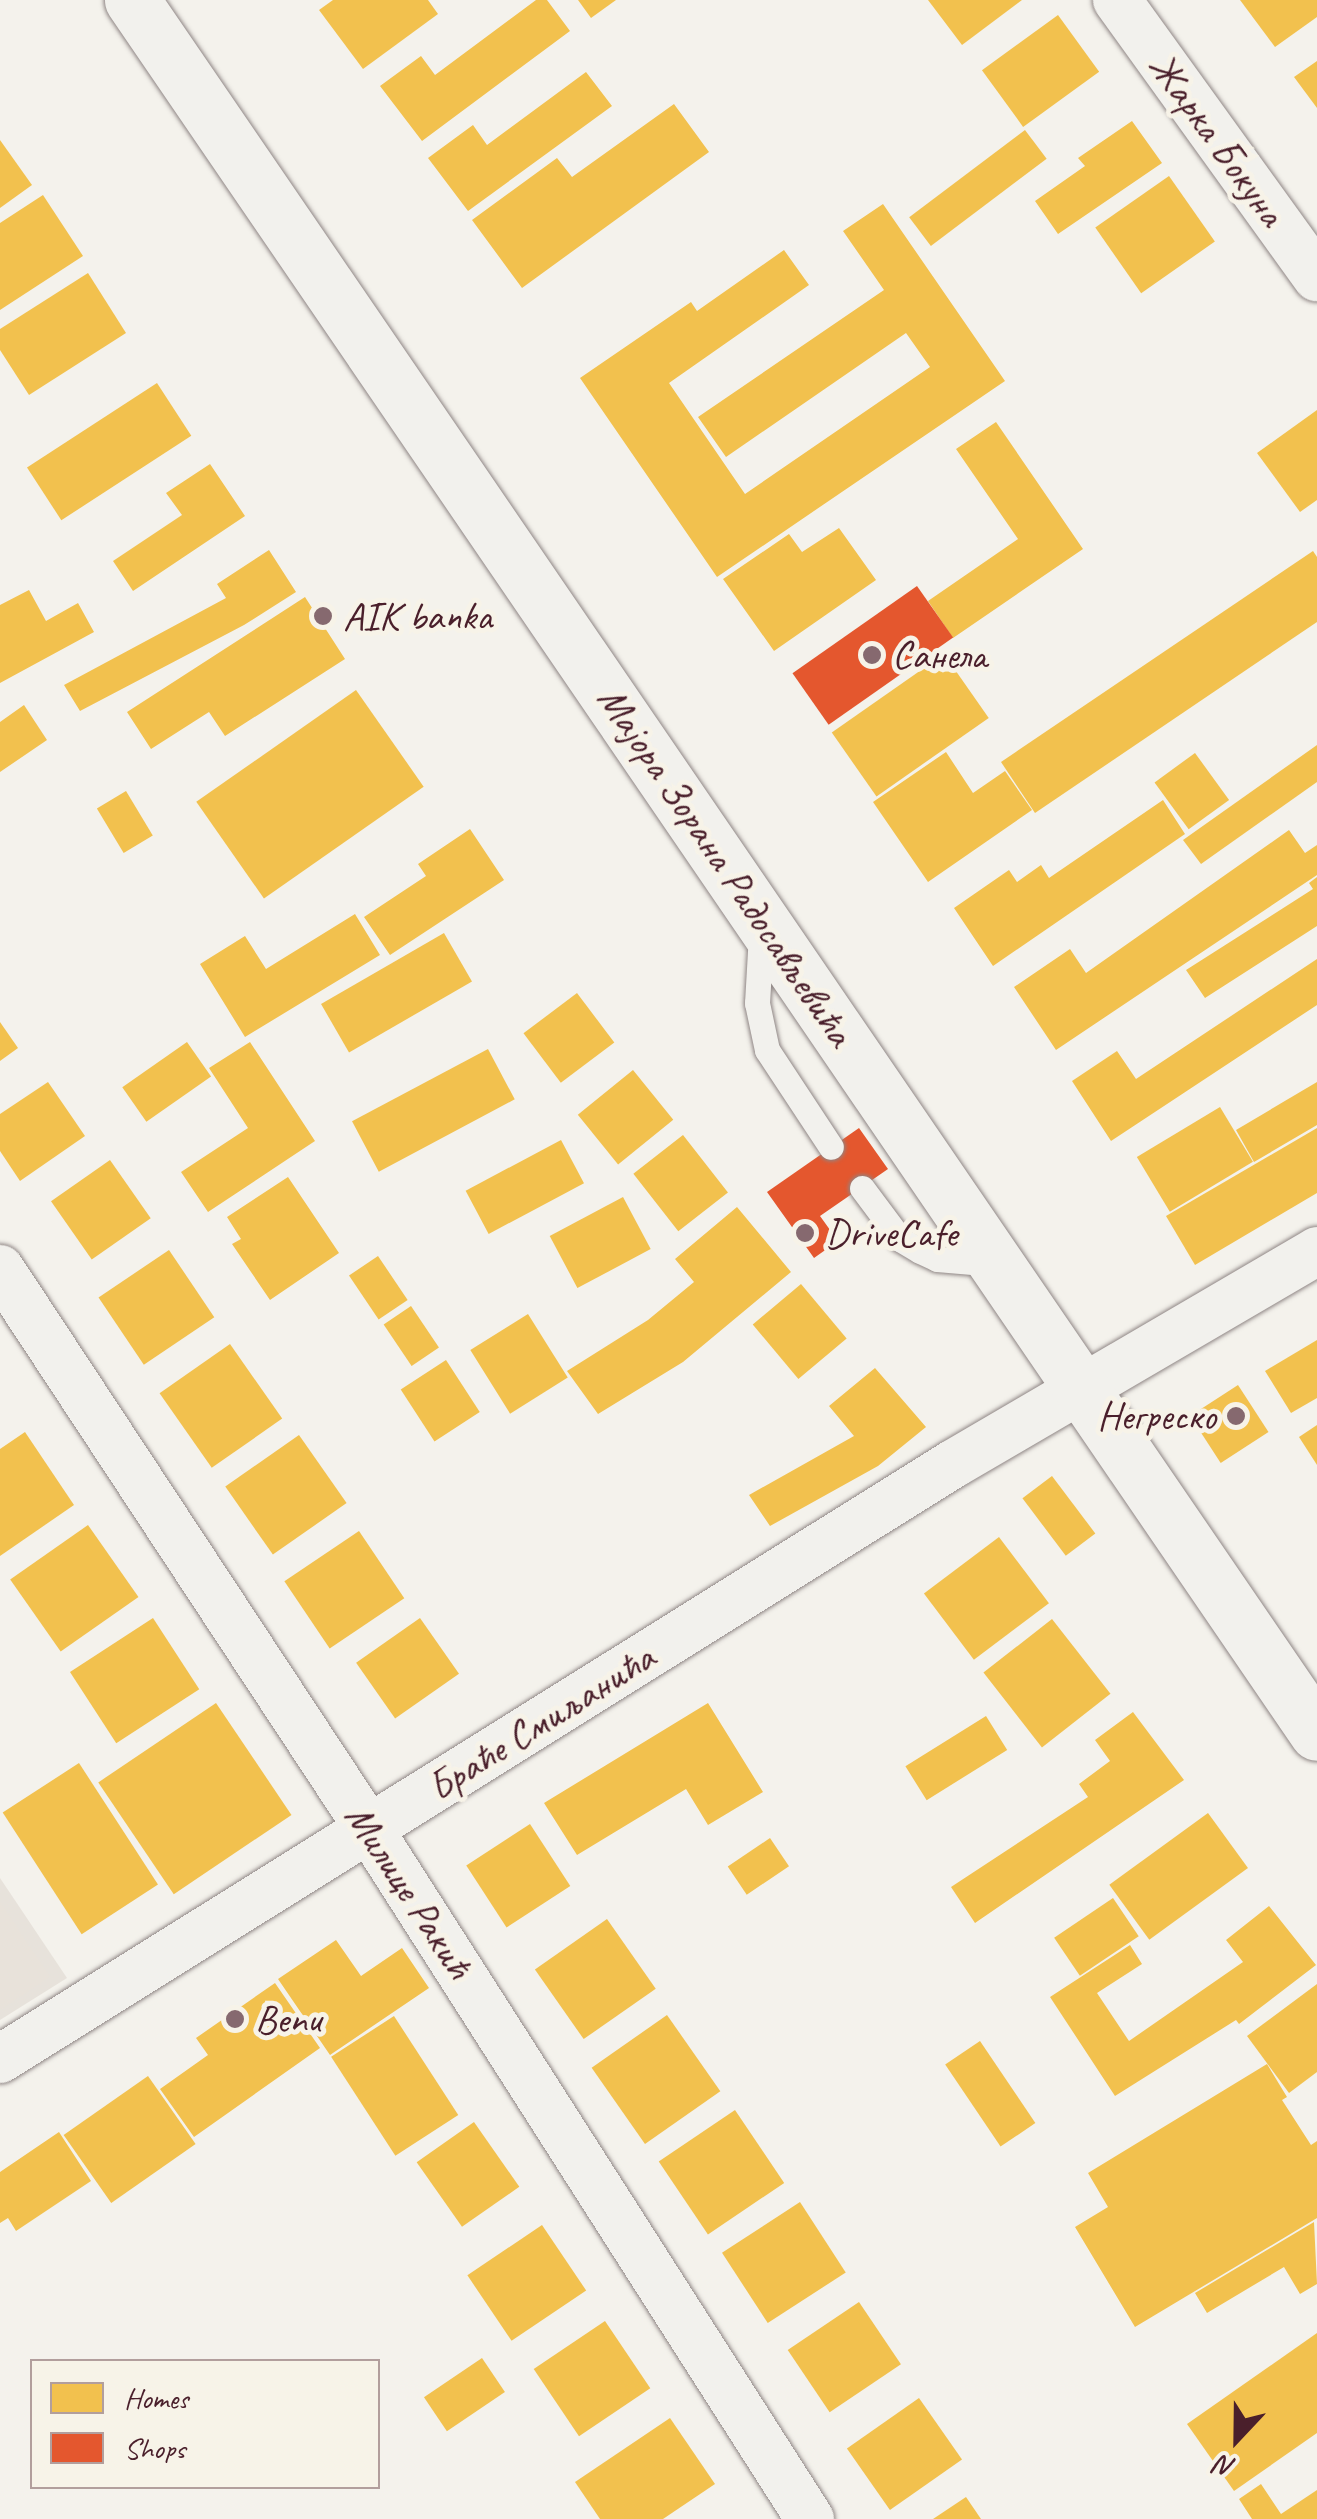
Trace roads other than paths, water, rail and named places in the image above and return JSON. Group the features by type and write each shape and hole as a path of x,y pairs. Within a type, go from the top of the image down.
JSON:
{"main road":[{"name":"Мајора Зорана Радосављевића","path":"132,0 1317,1733"}],"street":[{"name":"Жарка Бокуна","path":"1117,0 1317,278"},
{"name":"Браће Смиљанића","path":"0,2059 1083,1388 1317,1251"},
{"name":"Милице Ракић","path":"0,1268 369,1829 810,2519"}],"lane":[{"path":"762,919 756,1003 768,1050 831,1147"},
{"path":"862,1188 900,1239 920,1251 937,1259 998,1264"}],"place":[{"name":"AIK banka","path":"323,616"},
{"name":"Санела","path":"872,655"},
{"name":"DriveCafe","path":"805,1233"},
{"name":"Негреско","path":"1236,1416"},
{"name":"Benu","path":"235,2019"}]}
